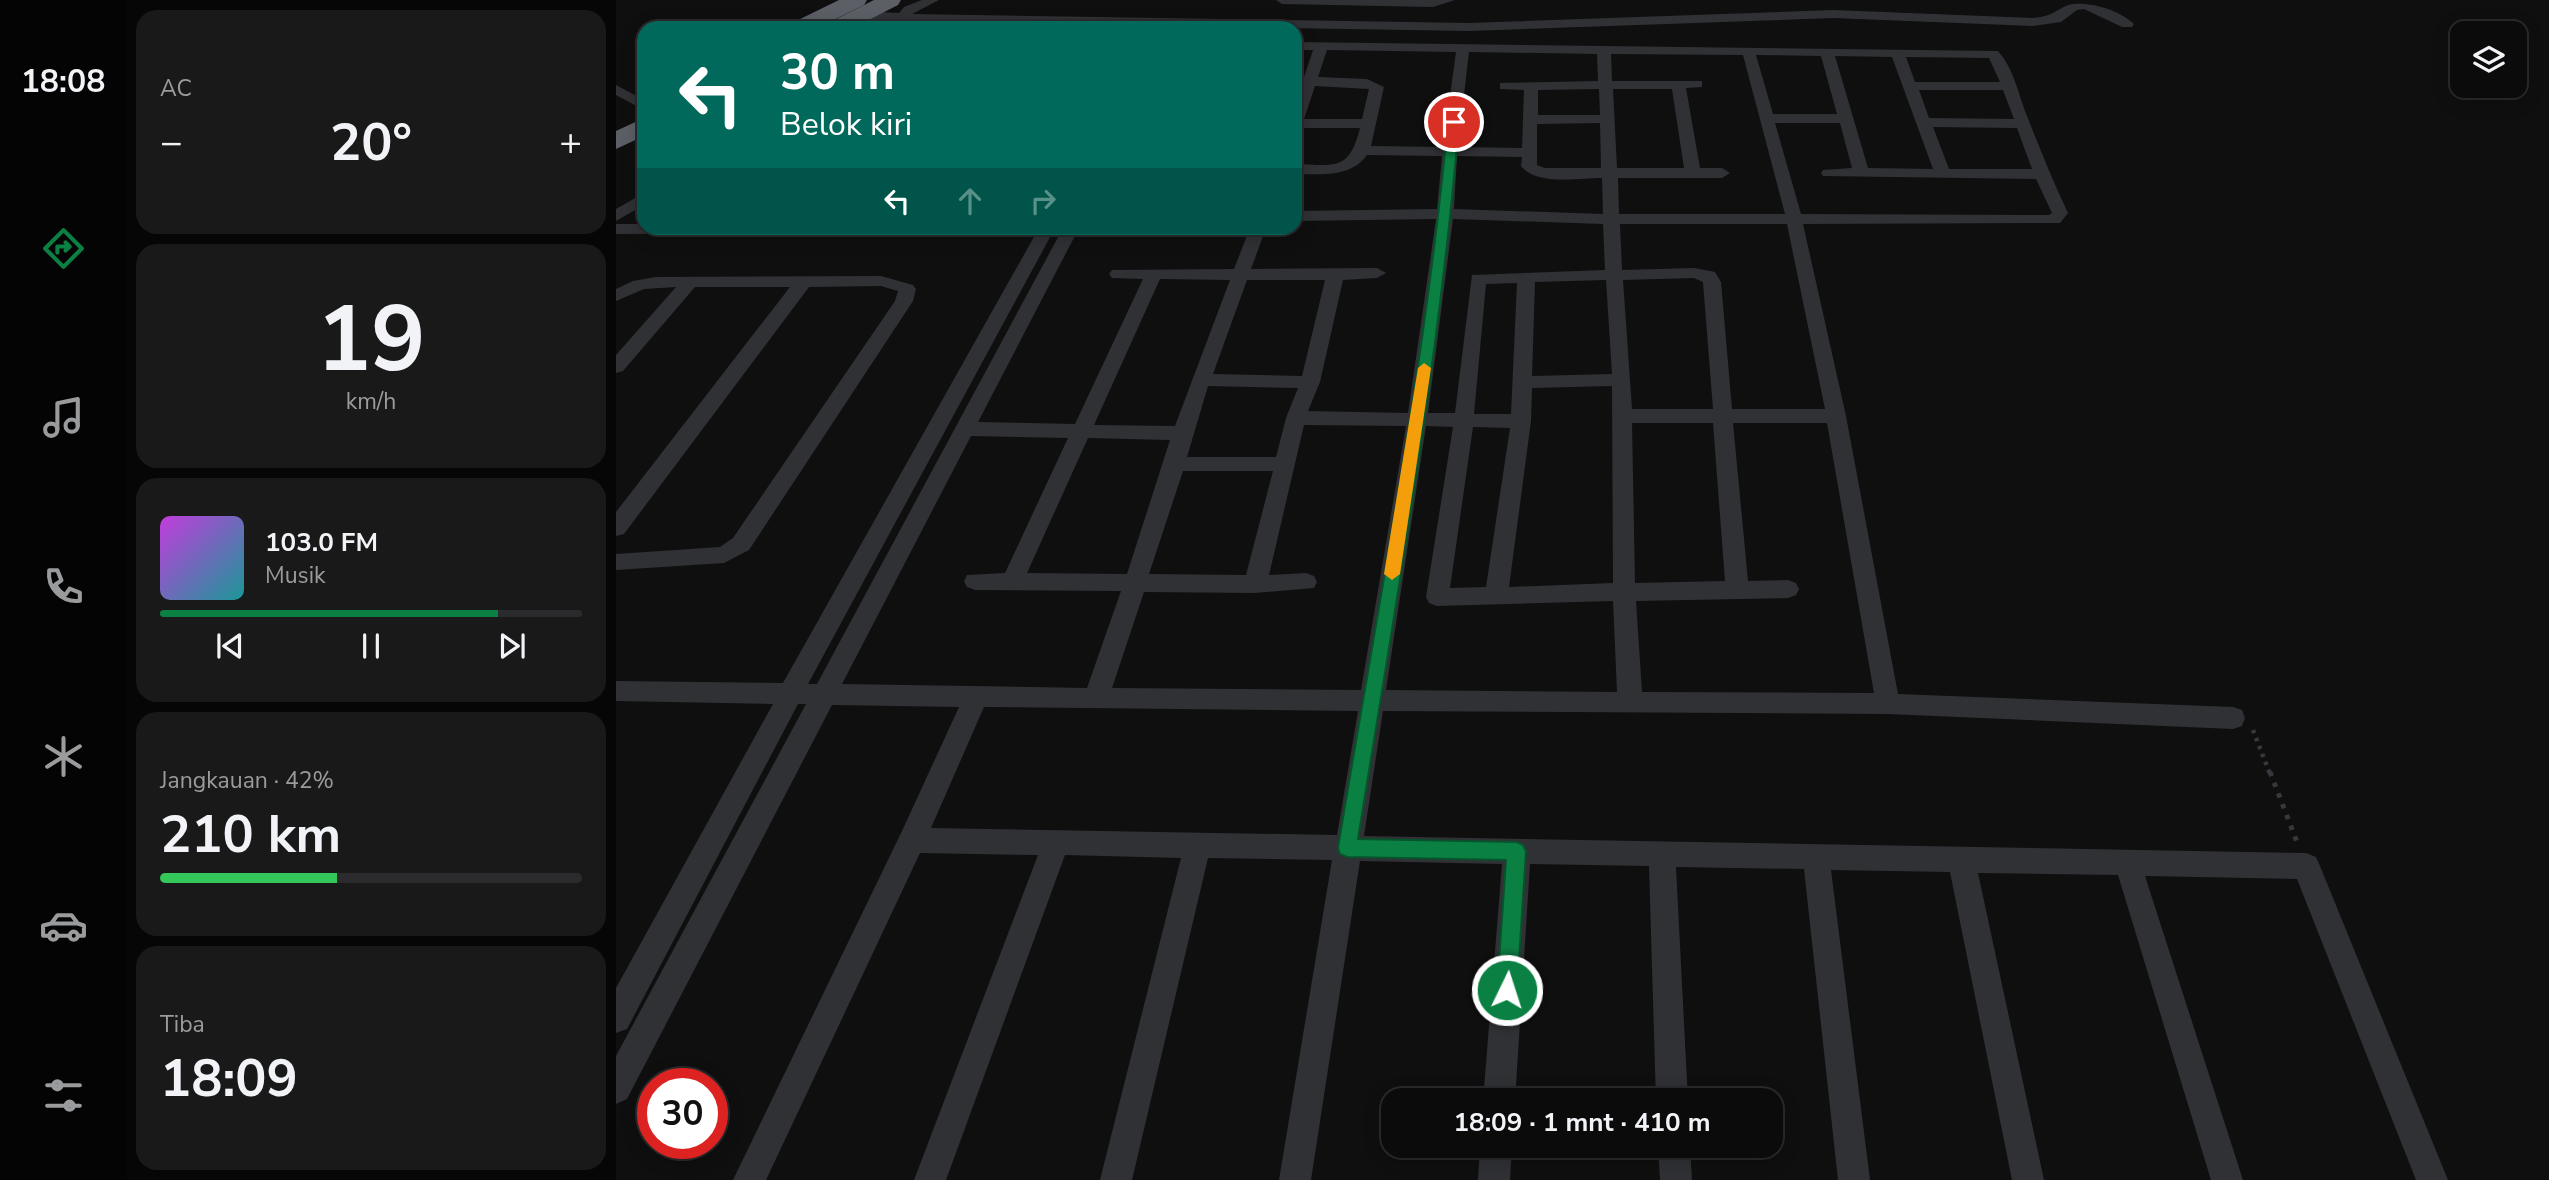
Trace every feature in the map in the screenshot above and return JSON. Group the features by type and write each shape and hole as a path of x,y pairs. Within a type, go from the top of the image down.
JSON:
{"highway":[{"path":"849,17 896,9"},
{"path":"616,120 637,110"},
{"path":"616,141 637,130"}],"street":[{"path":"896,9 909,10 933,0"},
{"path":"1282,0 1433,4 1449,0"},
{"path":"1302,23 1469,27 1847,14 2014,22 2056,19 2074,3 2096,8 2127,24"},
{"path":"2014,22 2036,8"},
{"path":"896,9 1248,21"},
{"path":"849,17 874,21"},
{"path":"1302,46 1995,55 2060,213 2054,220 1612,219 1445,214 1302,216"},
{"path":"1302,79 1321,47"},
{"path":"1295,1180 1417,418 1445,214 1463,49"},
{"path":"1604,51 1608,174 1622,380 1624,592 1630,702"},
{"path":"1749,52 1794,219 1836,416 1888,704"},
{"path":"1827,52 1861,173"},
{"path":"1897,52 1943,174"},
{"path":"1302,81 1375,85 1377,92 1358,159 1346,167 1302,169"},
{"path":"1678,84 1693,173"},
{"path":"1505,86 1697,84"},
{"path":"1531,86 1528,153 1530,168 1538,173 1722,173"},
{"path":"1910,86 2010,86"},
{"path":"616,89 637,102"},
{"path":"1766,118 1848,120"},
{"path":"1529,120 1605,119"},
{"path":"1925,122 2022,124"},
{"path":"1302,123 1367,123"},
{"path":"1362,150 1528,153"},
{"path":"1829,173 2042,174"},
{"path":"617,218 637,203"},
{"path":"617,218 637,215"},
{"path":"617,218 637,220"},
{"path":"619,1007 774,730 790,694 1043,235"},
{"path":"616,1088 1067,235"},
{"path":"1096,699 1175,464 1182,433 1255,235"},
{"path":"1737,590 1709,276 1694,272 1471,279 1464,419 1437,597 1788,589"},
{"path":"1118,274 1377,273"},
{"path":"1012,581 1154,274"},
{"path":"1255,584 1296,418 1310,382 1335,275"},
{"path":"1496,596 1521,421 1526,277"},
{"path":"616,296 639,285 690,282 881,281 907,289 904,300 741,544 724,555 616,562"},
{"path":"616,367 690,282"},
{"path":"616,528 803,282"},
{"path":"1201,380 1310,382"},
{"path":"1523,382 1622,380"},
{"path":"1622,416 1836,416"},
{"path":"1296,418 1521,421"},
{"path":"966,429 1182,433"},
{"path":"1175,464 1285,464"},
{"path":"975,581 1255,584 1306,582"},
{"path":"616,691 1096,699 1888,704 2233,718"},
{"path":"749,1180 912,840 976,697"},
{"path":"912,840 2306,866 2432,1180"},
{"path":"930,1180 1056,843"},
{"path":"1116,1180 1198,845"},
{"path":"1500,1088 1517,851"},
{"path":"1662,853 1671,1088"},
{"path":"1816,856 1854,1180"},
{"path":"1961,859 2028,1180"},
{"path":"2127,861 2227,1180"},
{"path":"1494,1180 1495,1158"},
{"path":"1675,1158 1676,1180"}],"path":[{"path":"2233,718 2245,722 2253,730 2306,866"}],"slow traffic":[{"path":"1392,574 1424,368"}],"route":[{"path":"1454,122 1445,214 1417,418 1347,848 1517,851 1507,990"}]}
